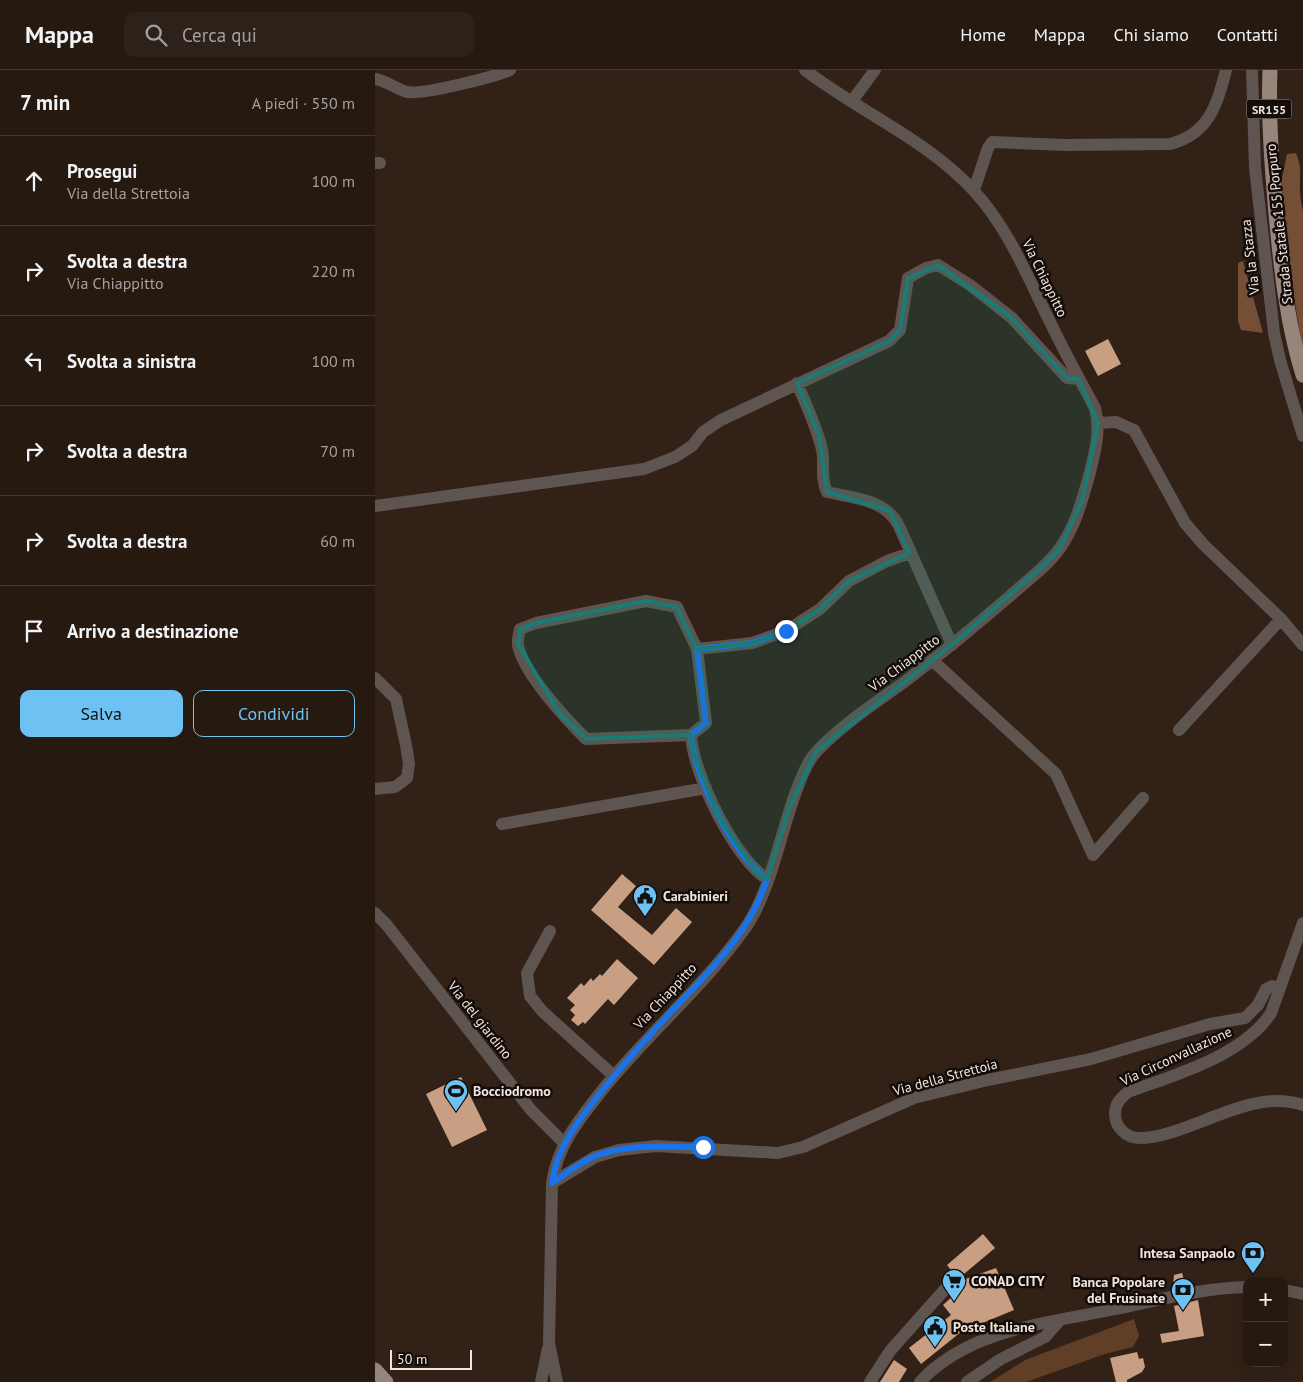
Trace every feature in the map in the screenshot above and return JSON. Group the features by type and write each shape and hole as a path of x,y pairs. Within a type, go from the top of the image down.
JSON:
{"main road":[{"name":"Strada Statale 155 Porpuro","path":"1270,70 1270,148 1282,271 1290,323 1303,375"},
{"path":"375,1370 386,1382"}],"street":[{"path":"375,79 385,80 406,92 419,93 495,76 510,70"},
{"name":"Via Chiappitto","path":"549,1343 552,1183 555,1164 564,1143 614,1076 748,925 767,879 802,776 816,752 841,730 952,645 1041,568 1059,550 1071,530 1082,502 1097,442 1098,423 1095,408 1013,245 974,190 955,172 904,135 805,70"},
{"path":"852,101 875,70"},
{"path":"974,190 988,148 992,142 1065,145 1170,144 1186,140 1210,118 1226,70"},
{"name":"Via la Stazza","path":"1251,70 1255,168 1274,332 1279,360 1303,436"},
{"path":"375,506 645,469 675,457 692,446 703,432 721,420 889,341 900,330 908,278 926,268 938,266 970,285 1012,318 1067,378 1079,379"},
{"path":"797,383 819,436 823,452 823,485 827,492 858,498 890,511 899,526 909,553 952,645"},
{"path":"1098,423 1116,422 1134,430 1185,523 1203,544 1281,619 1303,645"},
{"path":"697,649 752,643 786,631 819,609 849,581 887,561 909,553"},
{"path":"646,602 677,607 697,649 706,723 691,735 586,739 559,713 529,668 518,644 519,629 536,623 646,602"},
{"path":"1179,730 1281,619"},
{"path":"932,660 1056,774 1093,854 1143,798"},
{"path":"375,678 396,699 409,764 407,778 395,787 375,789"},
{"path":"691,735 692,749 717,814 756,872 767,879"},
{"path":"502,824 706,788"},
{"name":"Via del giardino","path":"375,914 385,924 531,1110 564,1143"},
{"name":"Via Circonvallazione","path":"1303,923 1271,1013 1255,1032 1234,1047 1209,1060 1128,1092 1119,1099 1115,1109 1115,1120 1120,1130 1138,1138 1169,1131 1252,1104 1284,1101 1303,1105"},
{"path":"550,932 527,973 530,996 542,1011 614,1076"},
{"name":"Via della Strettoia","path":"552,1183 595,1157 619,1150 655,1146 778,1153 803,1147 914,1098 1091,1058 1210,1024 1245,1018 1259,1005 1266,989 1272,986 1280,988"},
{"path":"920,1382 931,1370 950,1356 979,1342 1033,1326 1207,1290 1243,1287"},
{"path":"870,1382 890,1351 946,1288"},
{"path":"1288,1291 1303,1294"},
{"path":"967,1382 1001,1359 1045,1337 1059,1321"},
{"path":"1033,1326 1039,1333 1037,1341"},
{"path":"541,1382 549,1343"},
{"path":"549,1343 557,1382"}],"highlighted area":[{"path":"938,265 1012,318 1067,378 1079,379 1098,423 1082,502 1059,550 1041,568 952,645 816,752 790,807 767,879 756,872 717,814 692,749 691,735 586,739 559,713 518,644 520,629 536,623 646,601 677,607 697,649 752,643 786,631 820,609 849,581 909,553 890,511 827,492 819,436 797,383 889,341 900,330 908,278"}],"shaded area":[{"path":"1296,153 1300,169 1300,194 1303,212 1303,352 1294,297 1281,183 1287,154"},
{"path":"1243,261 1263,333 1241,330 1238,321 1238,263"},
{"path":"1134,1319 1139,1336 1133,1347 1105,1354 1026,1382 990,1382 1025,1360"}],"building":[{"path":"1108,339 1121,364 1098,376 1085,351"},
{"path":"622,874 636,886 618,907 652,935 676,908 692,922 654,965 591,910"},
{"path":"617,959 638,978 614,1005 608,999 585,1024 583,1022 578,1026 571,1020 575,1015 570,1010 575,1005 567,998 581,983 584,986 591,978 593,981 600,974 602,976"},
{"name":"Bocciodromo","path":"461,1077 487,1130 452,1147 426,1094"},
{"path":"983,1234 995,1248 958,1279 947,1265"},
{"path":"996,1268 1014,1310 961,1332 921,1364 909,1348 951,1315 943,1305 964,1286 960,1281"},
{"path":"1182,1273 1185,1283 1173,1285 1174,1275"},
{"path":"1198,1300 1204,1336 1162,1343 1160,1334 1179,1331 1174,1306"},
{"path":"1137,1352 1139,1359 1143,1358 1145,1367 1142,1372 1127,1380 1127,1382 1116,1382 1110,1358"},
{"path":"894,1360 907,1369 899,1382 880,1382"}],"place":[{"name":"Carabinieri","path":"645,917"},
{"name":"Bocciodromo","path":"456,1112"},
{"name":"Intesa Sanpaolo","path":"1253,1274"},
{"name":"CONAD CITY","path":"954,1302"},
{"name":"Banca Popolare del Frusinate","path":"1183,1311"},
{"name":"Poste Italiane","path":"935,1348"}],"route":[{"path":"703,1147 655,1146 619,1150 595,1157 552,1183 555,1164 564,1143 575,1126 643,1042 723,956 748,925 763,892 767,879 756,872 717,814 692,749 691,735 706,723 704,699 697,664 697,649 752,643 786,631"}]}
